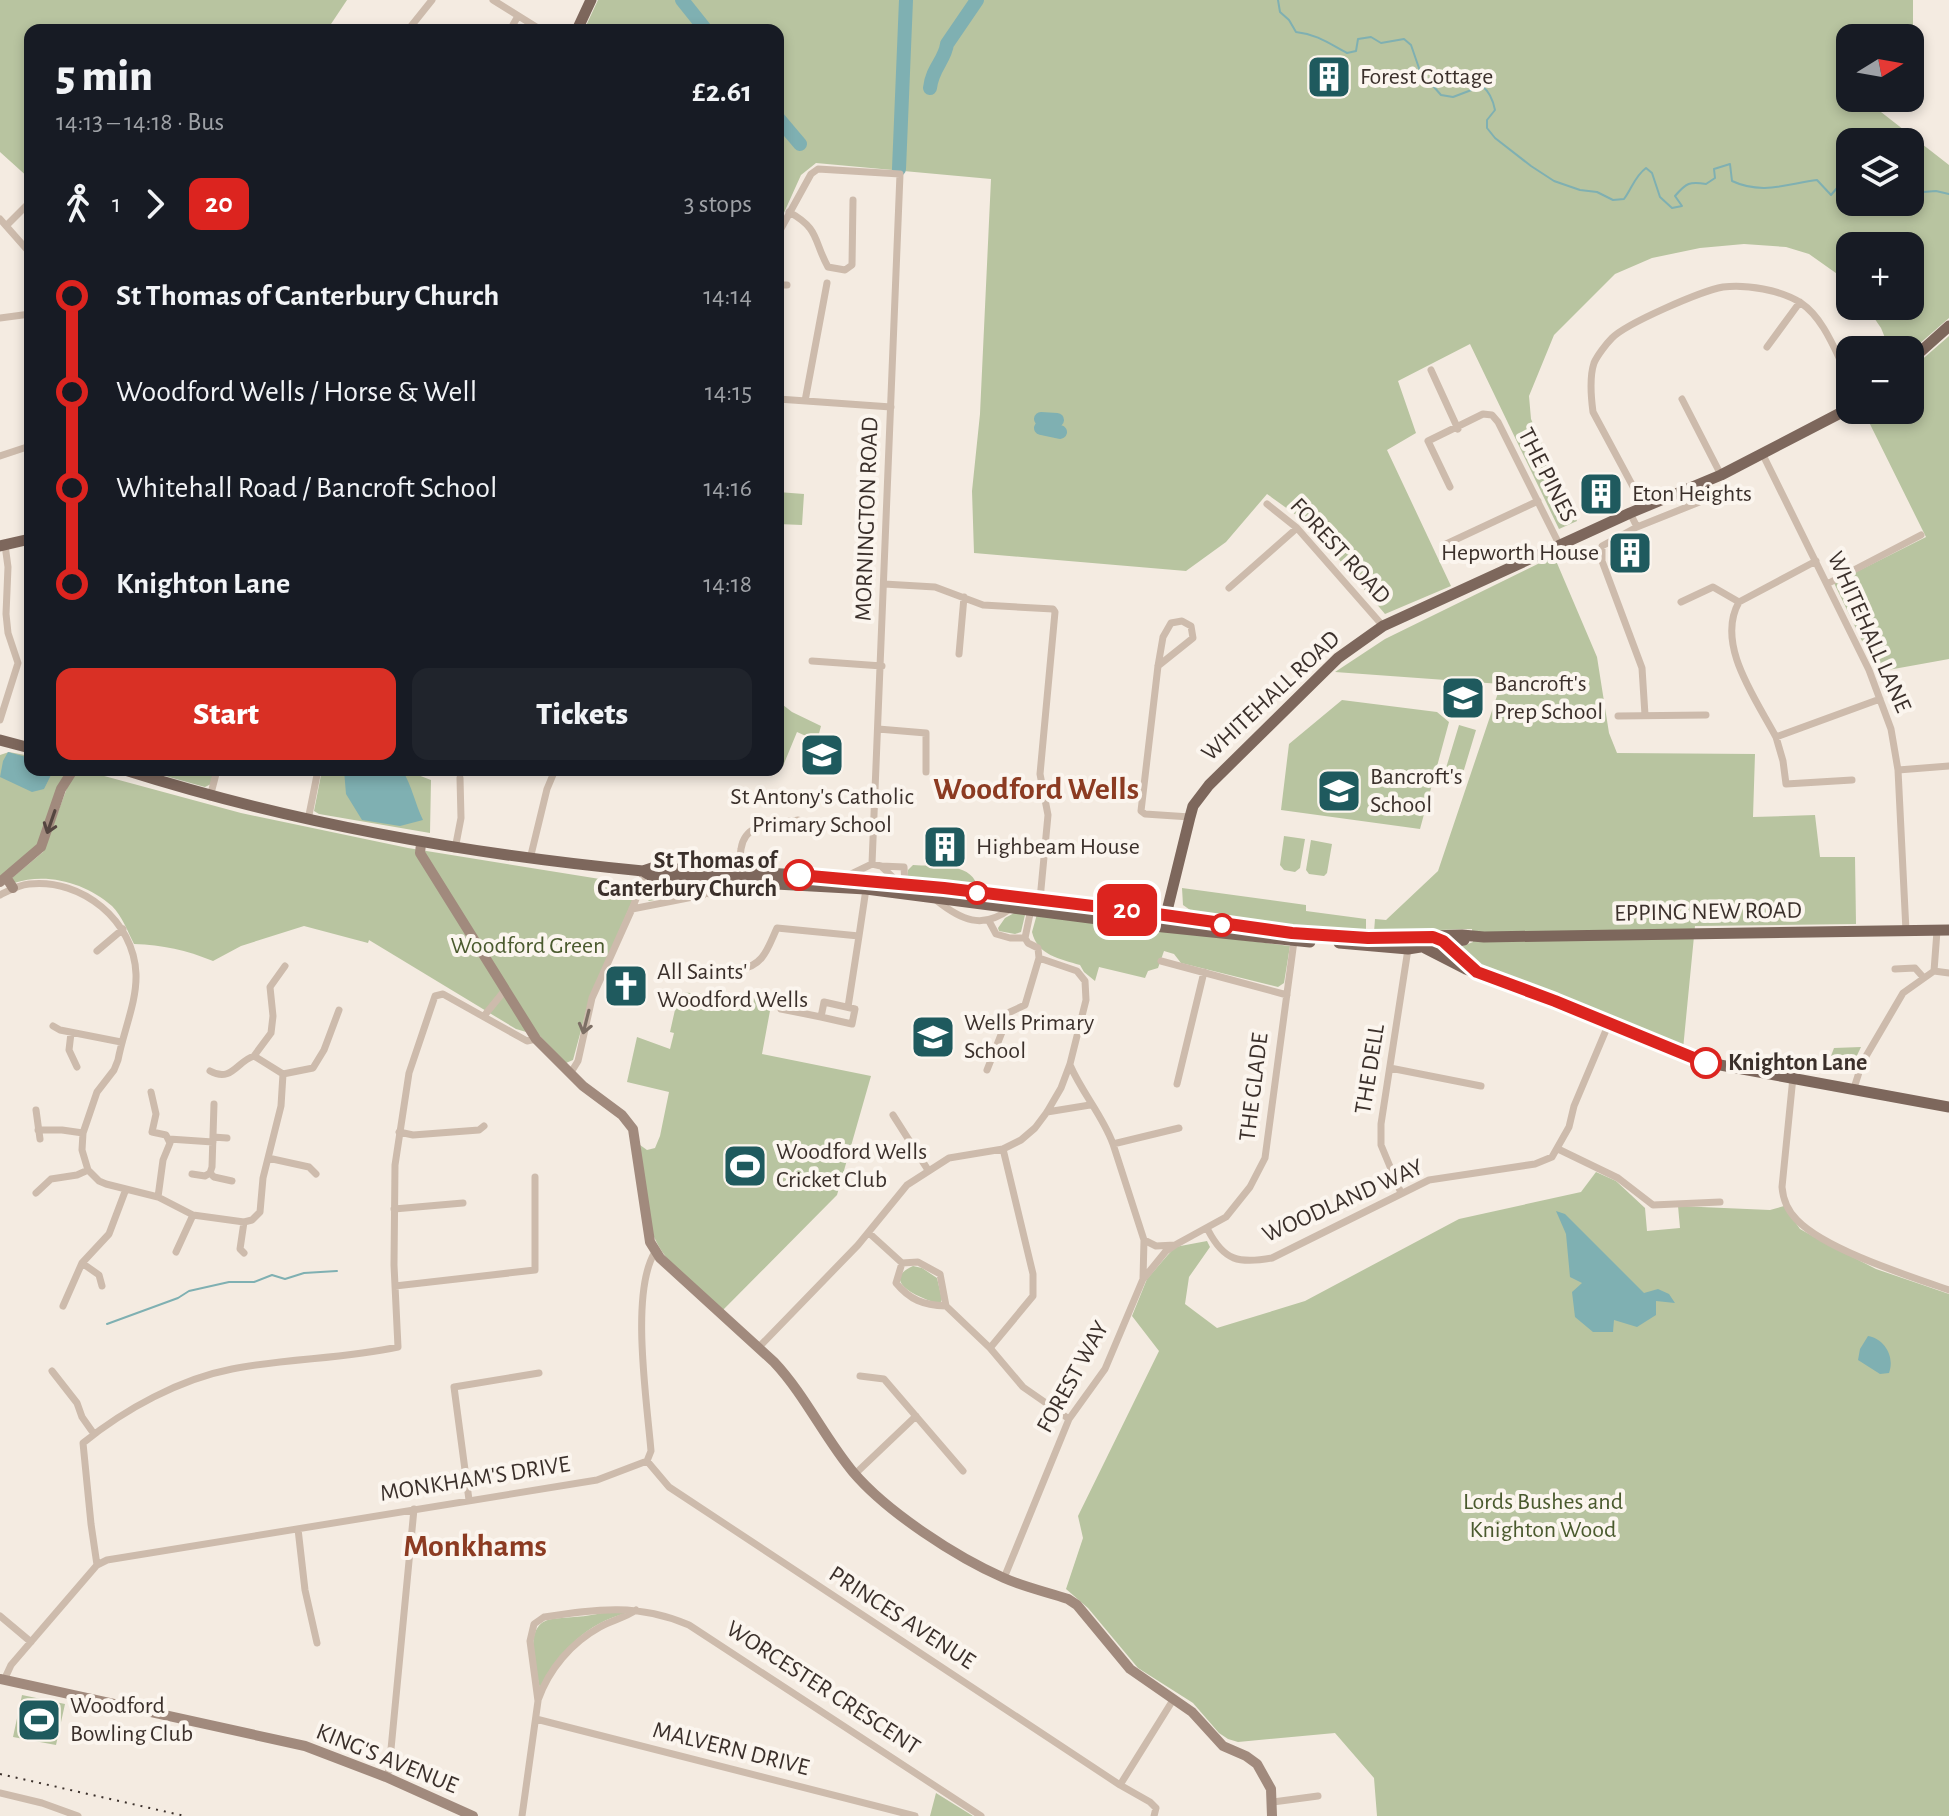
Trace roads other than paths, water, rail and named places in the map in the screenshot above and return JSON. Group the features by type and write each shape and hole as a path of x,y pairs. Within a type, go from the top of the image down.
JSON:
{"main road":[{"path":"580,24 591,0"},
{"path":"1924,348 1949,326"},
{"name":"WHITEHALL ROAD","path":"1164,921 1193,806 1209,785 1338,658 1383,626 1630,513 1721,475 1836,416"},
{"path":"2,546 24,540"},
{"path":"0,740 24,746"},
{"path":"144,776 210,797 308,820 455,849 643,871 652,868 712,871 1012,907 1035,905"},
{"path":"643,871 653,877 685,880 841,879 902,884 1164,921"},
{"name":"EPPING NEW ROAD","path":"1164,921 1368,938 1943,931"},
{"name":"EPPING NEW ROAD","path":"1164,921 1294,941 1408,949 1446,945 1467,937"},
{"path":"1433,937 1477,972"},
{"path":"1425,948 1693,1060 1949,1107"}],"street":[{"path":"413,24 432,0"},
{"path":"493,0 531,24"},
{"path":"513,24 518,16"},
{"name":"MORNINGTON ROAD","path":"789,212 811,174 818,169 900,174 878,729 876,865"},
{"path":"784,222 789,212 805,221 815,234 828,267 845,270 852,265 853,200"},
{"path":"24,206 3,222 24,246"},
{"path":"805,401 827,283"},
{"path":"1644,507 1593,412 1590,396 1594,362 1613,336 1678,302 1724,287 1763,289 1800,302 1820,324 1836,354"},
{"path":"1767,347 1800,302"},
{"path":"0,318 24,315"},
{"path":"1431,370 1458,429"},
{"path":"784,399 891,407"},
{"path":"1682,399 1721,475"},
{"name":"THE PINES","path":"1450,487 1428,441 1458,429 1483,414 1492,415 1560,546"},
{"path":"0,456 24,448"},
{"name":"WHITEHALL LANE","path":"1763,455 1827,584 1891,729 1898,770 1906,931"},
{"path":"1696,486 1702,501"},
{"path":"1645,715 1642,668 1602,561 1602,546 1637,527 1718,494"},
{"path":"1444,545 1538,501"},
{"name":"FOREST ROAD","path":"1267,504 1297,528 1383,626"},
{"path":"1630,513 1637,527"},
{"path":"1229,588 1297,528"},
{"path":"1827,584 1921,535"},
{"path":"0,720 18,663 4,634 8,567 2,546"},
{"path":"1816,561 1739,602 1731,616 1733,650 1776,737 1786,784 1852,780"},
{"path":"884,584 935,587 983,605 1053,609 1055,612 1040,774 1048,815 1035,905 1025,938 1038,948 1039,958 1025,1005 1010,1012 987,1070"},
{"path":"1681,602 1713,587 1739,602"},
{"path":"959,654 964,597"},
{"path":"1158,666 1193,638 1191,626 1182,621 1171,623 1163,637 1158,666 1141,811 1145,814 1190,817"},
{"path":"812,661 882,666"},
{"path":"18,663 24,665"},
{"path":"1776,737 1880,699"},
{"path":"1618,716 1706,715"},
{"path":"878,729 926,733 926,772"},
{"path":"1898,770 1949,766"},
{"path":"13,888 3,879 41,847 61,789 69,776"},
{"path":"210,797 215,776"},
{"path":"308,820 317,776"},
{"path":"530,859 538,818 553,776"},
{"path":"455,849 461,818 460,778"},
{"path":"761,878 745,868 740,855 743,838 753,828 798,820"},
{"path":"421,844 420,853 536,1039 570,1074 622,1115 633,1129 646,1221 655,1252 791,1380 855,1474 910,1523 1004,1578 1068,1599 1077,1605 1130,1669 1192,1712 1223,1746 1257,1764 1266,1777 1273,1802 1272,1816"},
{"path":"712,871 728,867 740,855"},
{"path":"841,879 876,865 904,867 902,884 876,865"},
{"path":"570,1074 578,1061 592,998 632,909 642,884 643,871"},
{"path":"632,909 705,895 761,878"},
{"path":"685,880 697,893 705,895"},
{"path":"0,895 26,884 42,883 86,896 104,908 123,929 132,946 136,978 114,1070 97,1092 83,1133 82,1150 88,1170 99,1181 158,1197 193,1215 244,1222 252,1220 260,1212 268,1158 281,1106 283,1074"},
{"path":"848,1007 866,889"},
{"path":"931,896 964,917 989,921 1012,907"},
{"path":"989,921 996,934 1025,938"},
{"path":"740,969 753,967 762,959 777,928 859,936"},
{"path":"97,951 123,929"},
{"path":"1934,971 1943,931"},
{"name":"THE GLADE","path":"1143,1279 1166,1251 1208,1230 1226,1217 1250,1187 1265,1158 1294,941"},
{"name":"THE DELL","path":"1401,1193 1381,1145 1408,949"},
{"path":"759,1347 869,1233 907,1185 949,1158 1003,1149 1028,1134 1047,1112 1070,1064 1086,1000 1085,981 1077,971 1039,958"},
{"path":"1161,961 1287,995"},
{"path":"210,1071 228,1075 236,1071 245,1060 254,1056 271,1033 270,987 285,966"},
{"path":"1895,969 1915,968 1923,977"},
{"path":"1854,1088 1862,1063 1903,993 1934,971 1949,973"},
{"path":"1177,1084 1204,972"},
{"path":"484,1016 505,990"},
{"path":"2,1679 97,1565 83,1443 150,1400 202,1377 232,1369 398,1347 394,1209 399,1132 409,1073 435,996 443,994 527,1041 536,1039"},
{"path":"781,1009 852,1024 855,1009 824,1002 821,1017"},
{"path":"254,1056 283,1074 313,1068 324,1050 339,1010"},
{"path":"324,1018 334,1023"},
{"path":"1609,1023 1558,1149 1618,1178 1653,1205 1720,1202"},
{"path":"53,1026 71,1033 121,1042"},
{"path":"71,1033 69,1050 77,1067"},
{"name":"FOREST WAY","path":"1004,1578 1069,1419 1105,1369 1143,1279 1146,1260 1144,1240 1108,1129 1090,1105 1070,1064"},
{"path":"1390,1068 1481,1086"},
{"path":"1793,1077 1782,1187 1785,1201 1796,1219 1806,1228 1861,1257 1949,1290"},
{"path":"151,1092 156,1114 152,1132 166,1135 169,1139 227,1138"},
{"path":"210,1173 214,1104"},
{"path":"1047,1112 1090,1105"},
{"path":"36,1110 40,1139"},
{"path":"893,1115 928,1170"},
{"path":"399,1132 413,1135 479,1130 484,1126"},
{"path":"1113,1144 1179,1128"},
{"path":"38,1130 83,1133"},
{"path":"158,1197 169,1139"},
{"path":"990,1348 1033,1296 1033,1274 1003,1149"},
{"name":"WOODLAND WAY","path":"1208,1230 1223,1252 1233,1259 1249,1262 1272,1258 1429,1180 1535,1164 1552,1157 1558,1149"},
{"path":"309,1167 311,1157"},
{"path":"268,1158 309,1167 316,1174"},
{"path":"36,1193 58,1177 88,1170"},
{"path":"192,1174 205,1176 210,1173"},
{"path":"210,1173 232,1181"},
{"path":"395,1286 535,1270 535,1177"},
{"path":"45,1185 52,1194"},
{"path":"63,1306 89,1252 109,1234 126,1189"},
{"path":"394,1209 463,1203"},
{"path":"176,1252 193,1215"},
{"path":"244,1222 240,1249 244,1253"},
{"path":"869,1233 902,1263 918,1262 940,1274 946,1306 990,1348 1023,1387 1069,1419"},
{"path":"1144,1240 1156,1246 1175,1245"},
{"path":"647,1461 651,1451 641,1312 643,1287 655,1252"},
{"path":"82,1263 99,1275 102,1286"},
{"path":"902,1263 896,1283 908,1298 931,1306 946,1306"},
{"path":"52,1371 77,1403 94,1434"},
{"path":"469,1500 454,1387 539,1373"},
{"path":"860,1376 884,1379 963,1471"},
{"path":"855,1474 916,1416"},
{"name":"MONKHAM'S DRIVE","path":"97,1565 107,1560 597,1480 647,1461"},
{"name":"PRINCES AVENUE","path":"647,1461 669,1487 1145,1799 1156,1808 1154,1816"},
{"path":"386,1777 414,1509"},
{"path":"298,1529 301,1563 317,1643"},
{"name":"WORCESTER CRESCENT","path":"522,1816 538,1701 531,1631 539,1620 610,1610 636,1610 667,1616 689,1625 981,1816"},
{"name":"WORCESTER CRESCENT","path":"538,1701 549,1676 563,1656 600,1627 636,1610"},
{"path":"0,1616 31,1642"},
{"path":"303,1636 315,1634"},
{"name":"KING'S AVENUE","path":"2,1679 305,1746 386,1777 473,1816"},
{"path":"1120,1785 1173,1700"},
{"name":"MALVERN DRIVE","path":"536,1719 915,1816"},
{"path":"0,1793 78,1816"},
{"path":"1273,1802 1318,1796"}],"water":[{"path":"8,752 24,756 24,776 50,776 44,789 32,792 0,777"},
{"path":"344,776 405,776 423,820 400,826 362,820 346,794"},
{"path":"1556,1211 1565,1214 1644,1293 1658,1289 1669,1294 1675,1303 1656,1301 1656,1315 1637,1327 1614,1320 1613,1332 1593,1332 1575,1317 1572,1292 1582,1283 1570,1277 1566,1234"},
{"path":"1868,1336 1879,1341 1887,1350 1891,1361 1889,1373 1880,1374 1858,1360"}],"waterway":[{"path":"682,0 701,24"},
{"path":"899,169 906,0"},
{"path":"930,88 947,44 977,0"},
{"path":"1278,0 1280,12 1296,32 1317,37 1347,53 1356,51 1358,39 1371,37 1381,43 1404,39 1411,45 1420,71 1441,95 1453,97 1482,86 1494,106 1495,110 1487,120 1487,128 1495,138 1554,181 1580,190 1597,192 1613,200 1624,199 1646,168 1652,173 1660,197 1672,208 1682,206 1675,196 1685,186 1706,184 1715,178 1714,169 1730,164 1732,181 1743,185 1764,188 1817,180 1831,195 1836,189"},
{"path":"784,125 800,144"},
{"path":"1924,192 1949,194"},
{"path":"1041,419 1057,420"},
{"path":"1041,428 1060,432"},
{"path":"107,1324 189,1291 229,1282 254,1282 272,1275 285,1279 304,1273 337,1271"}],"railway":[{"path":"0,1774 185,1816"}],"place":[{"name":"Forest Cottage","path":"1329,77"},
{"name":"Eton Heights","path":"1601,494"},
{"name":"Hepworth House","path":"1630,553"},
{"name":"Bancroft's Prep School","path":"1463,698"},
{"name":"St Antony's Catholic Primary School","path":"822,755"},
{"name":"Bancroft's School","path":"1339,791"},
{"name":"Highbeam House","path":"945,847"},
{"name":"St Thomas of Canterbury Church","path":"799,875"},
{"name":"All Saints' Woodford Wells","path":"626,986"},
{"name":"Wells Primary School","path":"933,1037"},
{"name":"Knighton Lane","path":"1706,1063"},
{"name":"Woodford Wells Cricket Club","path":"745,1166"},
{"name":"Woodford Bowling Club","path":"39,1720"}],"district":[{"name":"Woodford Wells","path":"1036,789"},
{"name":"Monkhams","path":"475,1546"}],"park label":[{"name":"Woodford Green","path":"528,946"},
{"name":"Lords Bushes and Knighton Wood","path":"1543,1516"}]}
